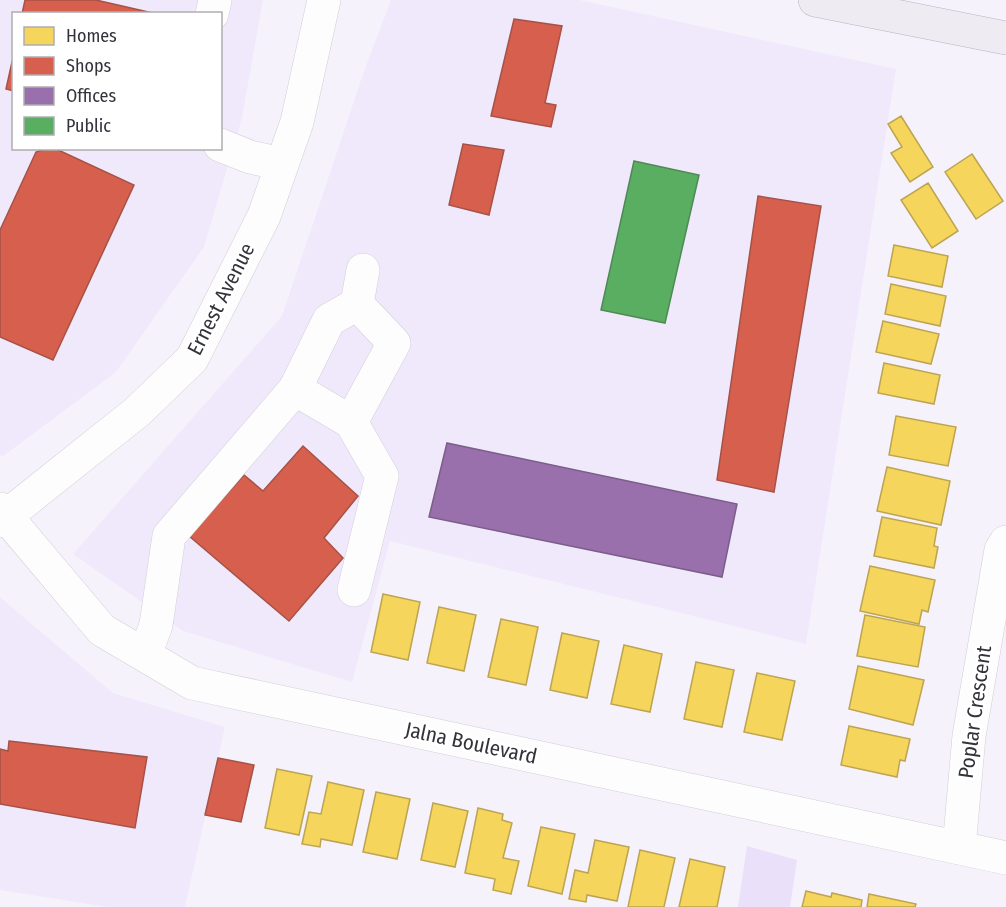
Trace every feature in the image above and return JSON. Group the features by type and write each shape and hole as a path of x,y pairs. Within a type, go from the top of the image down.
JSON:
{"main road":[{"path":"815,0 1006,38"}],"street":[{"name":"Ernest Avenue","path":"2,515 137,412 192,359 264,216 297,122 324,0"},
{"path":"222,146 250,157 282,164"},
{"path":"357,304 363,270"},
{"path":"145,655 156,625 169,536 295,389 329,320 357,304"},
{"path":"351,422 394,342 357,304"},
{"path":"295,389 351,422 382,476 354,590"},
{"name":"Jalna Boulevard","path":"2,515 102,630 192,683 1006,858"},
{"name":"Poplar Crescent","path":"959,848 969,736 1001,550 1006,542"}],"shaded area":[{"path":"0,0 263,0 242,118 204,247 116,372 2,457 0,454"},
{"path":"391,0 580,0 896,69 806,644 390,541 352,682 183,631 73,554 282,316 363,74"},
{"path":"0,597 113,693 225,727 185,907 107,907 0,890"},
{"path":"747,846 797,860 790,907 738,907"}],"building: Homes":[{"path":"901,116 933,167 910,182 891,153 902,147 888,124"},
{"path":"972,154 1003,201 976,219 945,172"},
{"path":"928,183 958,231 932,248 901,200"},
{"path":"894,245 948,256 942,287 888,276"},
{"path":"891,284 946,296 940,326 885,314"},
{"path":"883,321 939,334 931,364 876,352"},
{"path":"884,363 940,375 934,404 878,393"},
{"path":"896,416 956,427 948,466 889,455"},
{"path":"887,467 950,481 941,525 877,511"},
{"path":"882,517 937,528 934,546 938,547 934,568 874,556"},
{"path":"870,566 935,580 928,612 922,610 919,624 860,611"},
{"path":"383,594 420,602 408,660 371,652"},
{"path":"439,607 476,615 464,671 427,663"},
{"path":"865,615 925,627 918,667 857,656"},
{"path":"501,619 538,627 526,685 488,677"},
{"path":"562,633 599,641 587,698 550,690"},
{"path":"624,645 662,654 650,712 611,704"},
{"path":"696,662 734,670 722,727 684,719"},
{"path":"858,666 924,680 913,725 849,709"},
{"path":"757,673 795,681 782,740 744,732"},
{"path":"849,726 910,739 905,761 900,760 897,777 841,765"},
{"path":"277,769 312,776 299,835 265,828"},
{"path":"328,782 364,790 352,845 321,839 320,847 302,844 309,812 321,814"},
{"path":"376,792 410,799 397,859 363,852"},
{"path":"433,803 468,811 455,867 421,860"},
{"path":"478,808 503,814 502,820 512,823 503,858 519,861 511,894 493,890 495,879 465,873"},
{"path":"541,827 575,834 562,894 528,886"},
{"path":"595,840 629,847 617,901 587,895 586,902 569,899 575,870 588,873"},
{"path":"640,850 675,858 664,907 628,907"},
{"path":"690,859 725,867 717,907 679,907"},
{"path":"806,891 831,897 832,893 862,900 861,907 802,907"},
{"path":"869,894 916,904 915,907 867,907"}],"building: Shops":[{"path":"25,0 96,0 148,12 22,12"},
{"path":"514,19 562,26 545,103 556,105 551,127 491,116"},
{"path":"12,62 12,90 6,89"},
{"path":"463,144 504,150 489,215 449,205"},
{"path":"58,150 134,185 53,360 0,337 0,230 36,152"},
{"path":"758,196 821,206 774,492 717,480"},
{"path":"303,446 358,496 324,538 343,558 289,621 189,536 244,475 263,491"},
{"path":"9,741 147,757 135,828 0,804 0,749 8,751"},
{"path":"218,758 254,765 241,822 205,815"}],"building: Offices":[{"path":"447,443 737,504 722,577 429,517"}],"building: Public":[{"path":"634,161 699,175 665,323 601,310"}]}
